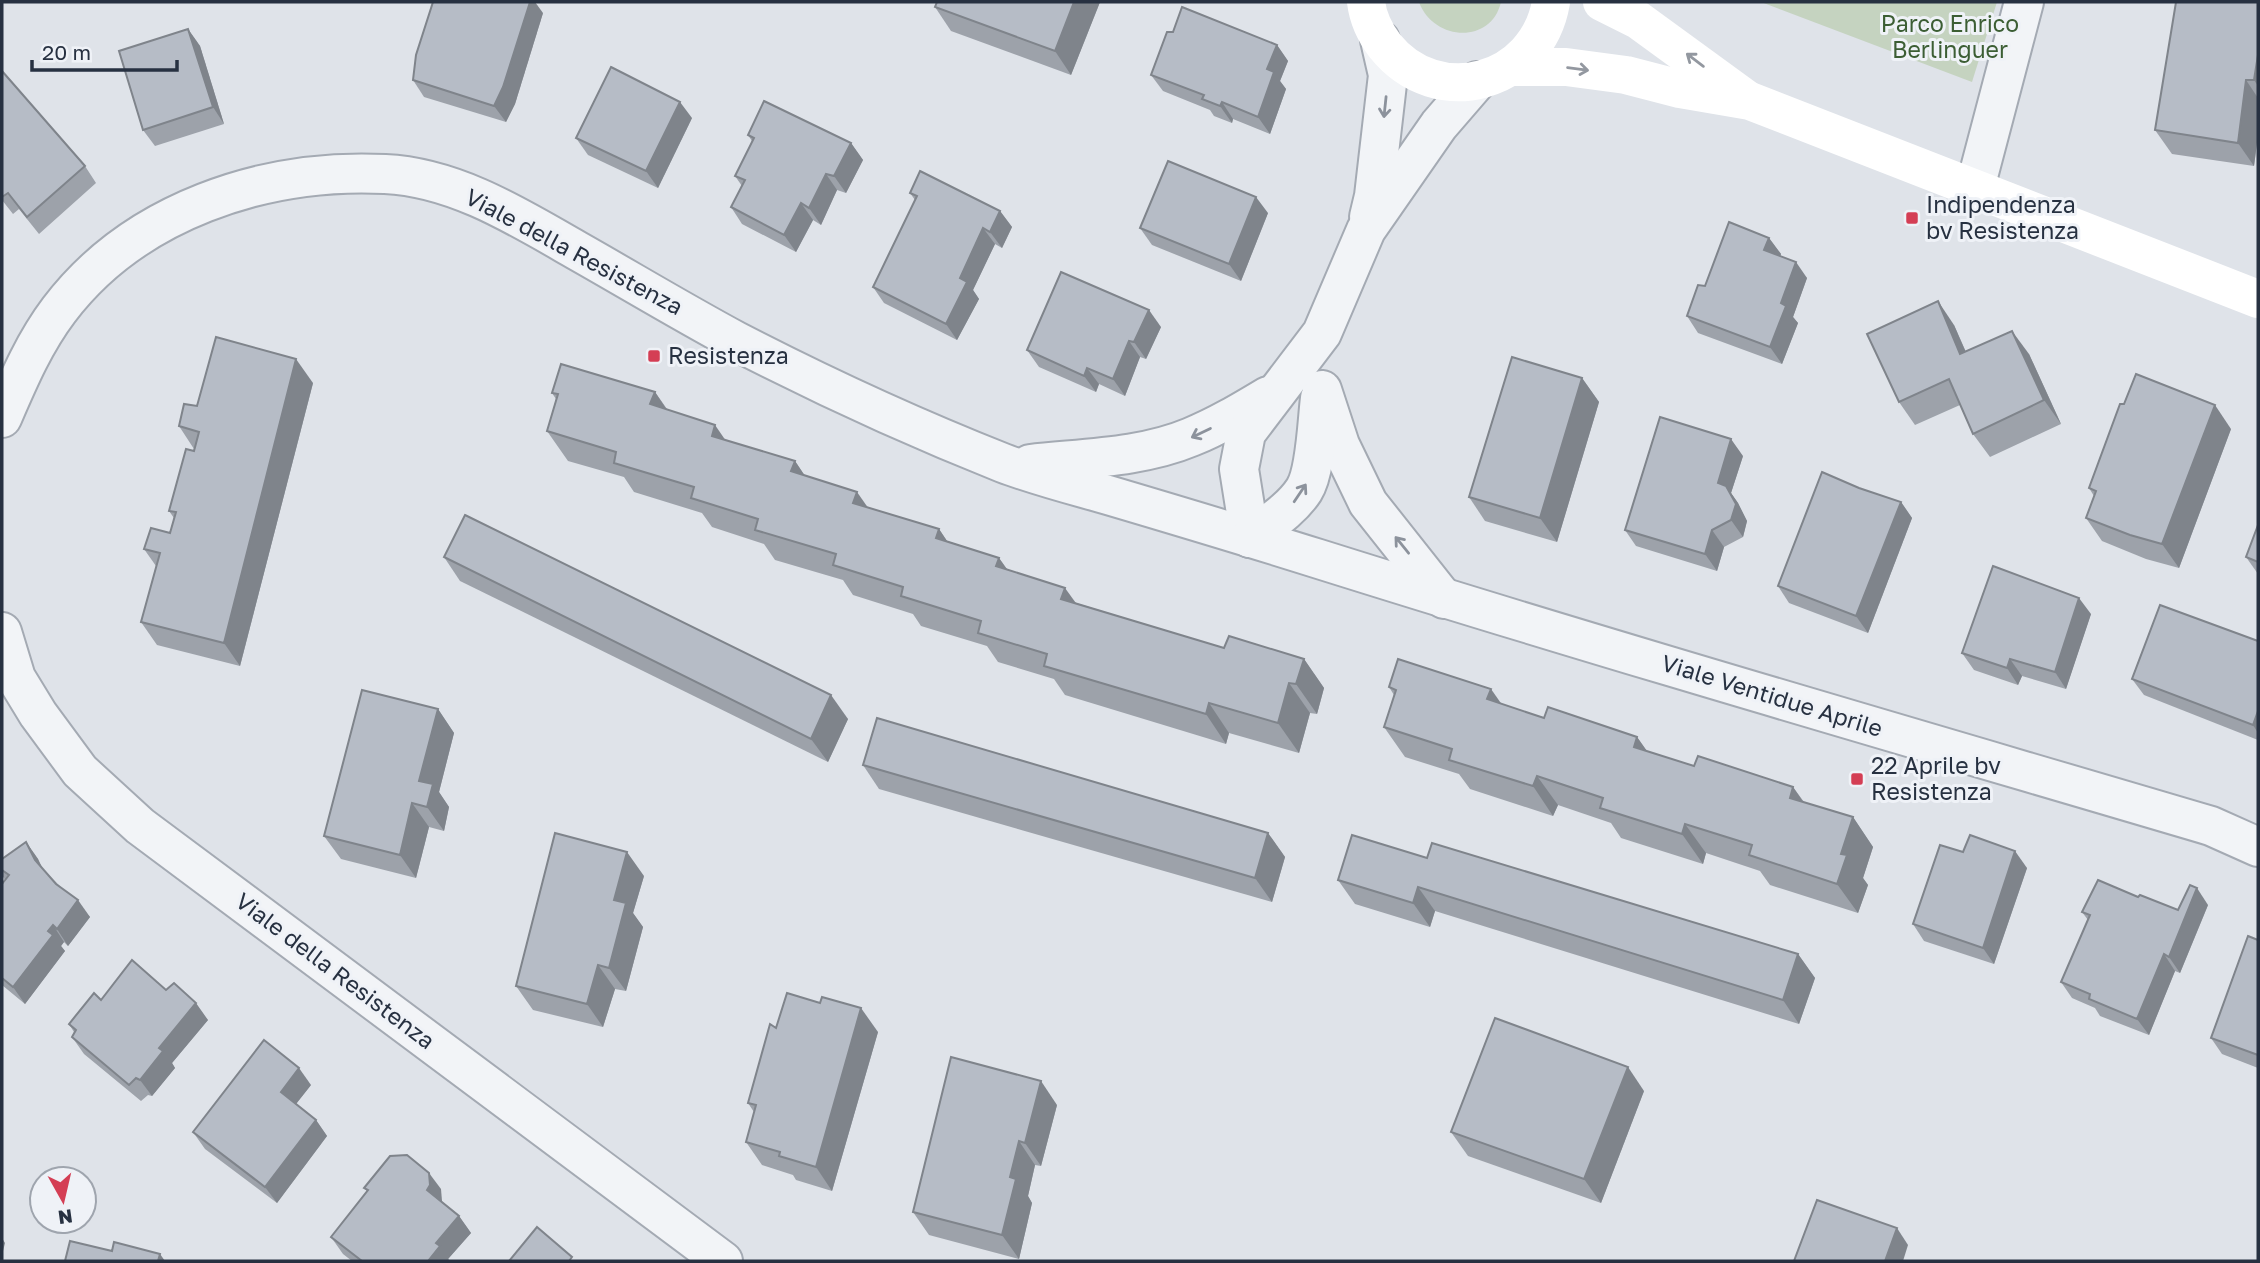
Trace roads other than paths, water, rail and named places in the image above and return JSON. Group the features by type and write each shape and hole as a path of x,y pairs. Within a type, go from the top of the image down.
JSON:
{"street":[{"path":"1493,74 1525,55 1538,39 1552,2"},
{"path":"1602,2 1649,28 1750,101"},
{"path":"1975,188 2024,2"},
{"path":"1369,12 1394,57 1412,70 1432,79 1455,82 1493,74 1566,67 1626,75 1680,89 1750,101 2258,299"},
{"name":"Viale della Resistenza","path":"1250,538 1239,469 1246,433 1322,333 1366,230 1374,196 1388,75 1369,12"},
{"name":"Viale della Resistenza","path":"1366,230 1439,125 1493,74"},
{"name":"Viale della Resistenza","path":"2,418 23,368 58,311 97,268 145,233 194,207 257,186 315,174 393,174 467,192 534,226 757,351 875,410 1011,466 1250,538"},
{"name":"Viale della Resistenza","path":"1250,538 1291,506 1304,491 1310,477 1322,390 1322,333"},
{"name":"Viale della Resistenza","path":"1011,466 1127,453 1189,438 1235,416 1281,387"},
{"path":"1322,390 1340,445 1368,503 1444,599"},
{"name":"Viale Ventidue Aprile","path":"1250,538 1444,599 2211,826 2258,847"},
{"name":"Viale della Resistenza","path":"2,632 16,678 38,714 80,771 141,826 723,1261"}],"place":[{"name":"Indipendenza bv Resistenza","path":"1912,218"},
{"name":"Resistenza","path":"654,356"},
{"name":"22 Aprile bv Resistenza","path":"1857,779"}],"park label":[{"name":"Parco Enrico Berlinguer","path":"1950,37"}]}
